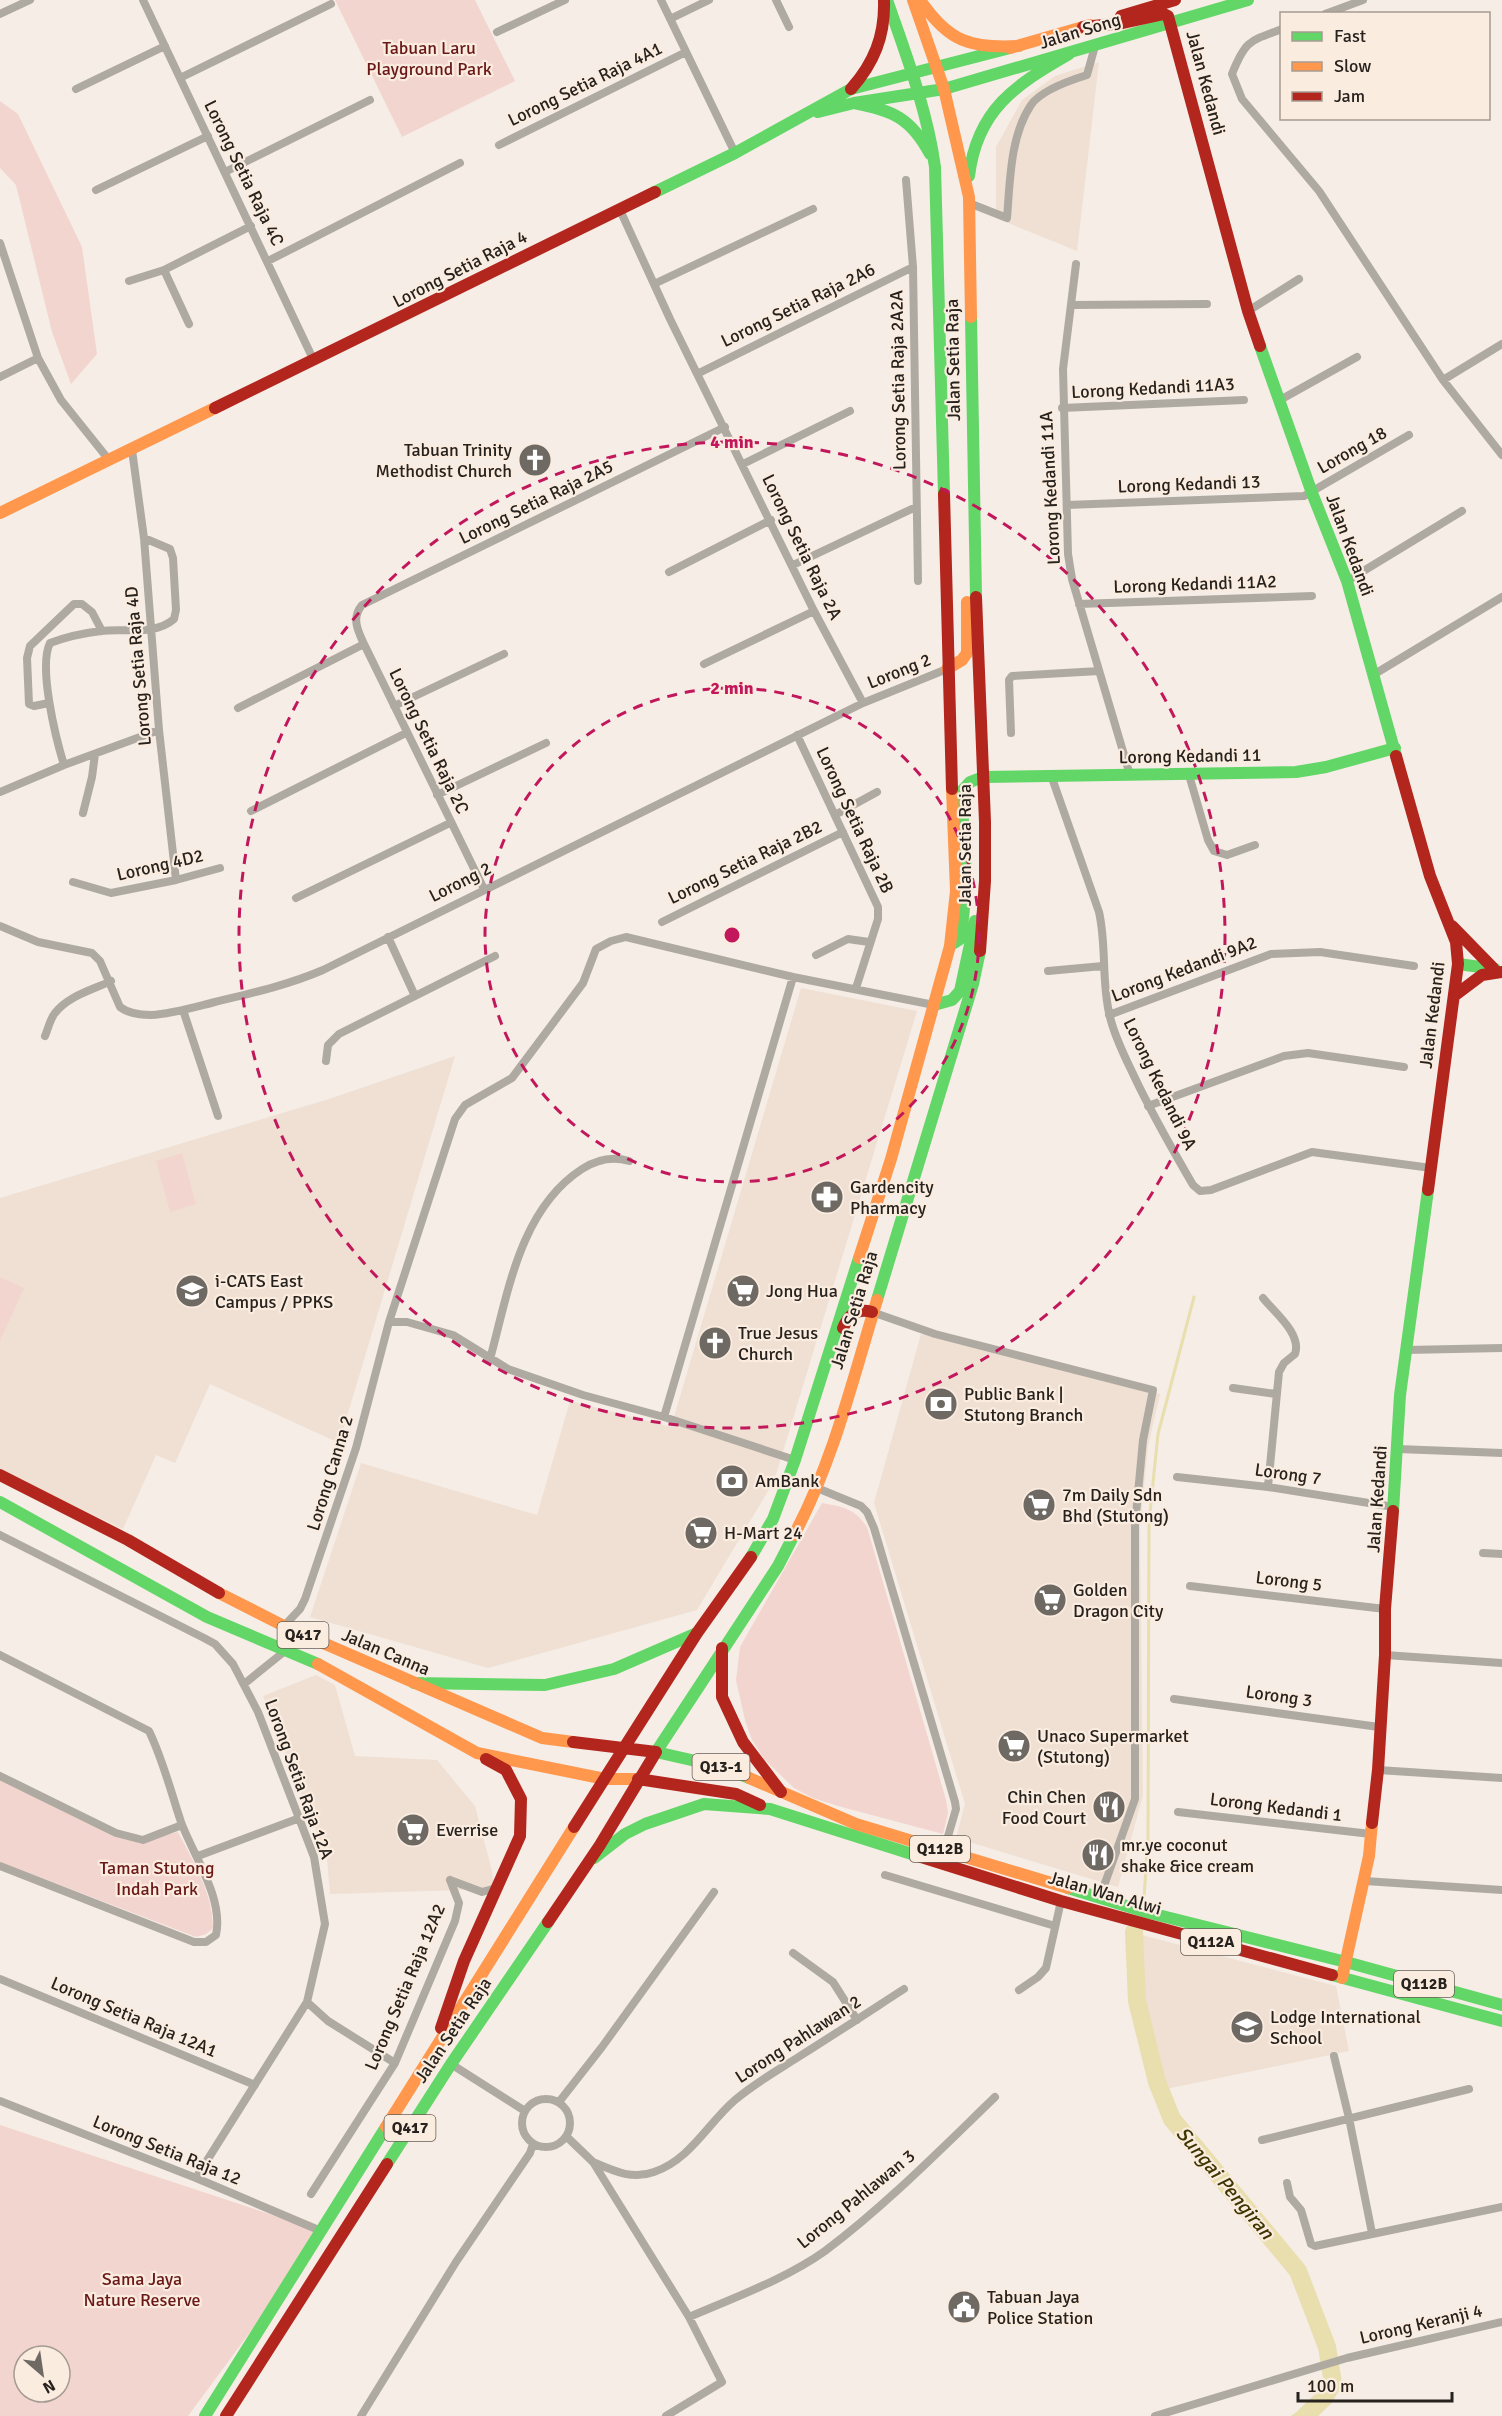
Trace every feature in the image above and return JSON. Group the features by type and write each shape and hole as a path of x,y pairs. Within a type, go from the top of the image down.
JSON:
{"main road":[{"name":"Jalan Setia Raja","path":"624,1748 697,1633 750,1558 773,1519 795,1460 891,1159 950,946 956,891 946,669 935,167 931,136 920,94 885,0"},
{"path":"852,89 869,69 876,54 884,23 885,0"},
{"name":"Jalan Setia Raja","path":"656,1752 722,1648 778,1566 817,1488 981,946 985,881 985,822 975,575 969,200 944,89 914,0"},
{"path":"920,0 940,27 958,40 977,47 994,49 1019,46"},
{"name":"Jalan Song","path":"914,74 1175,0"},
{"name":"Jalan Song","path":"920,94 1069,54 1248,0"},
{"path":"1083,27 1123,23 1164,14 1172,22"},
{"name":"Jalan Kedandi","path":"1172,22 1248,310 1312,492 1347,581 1430,876 1456,942 1458,963 1400,1395 1394,1507 1385,1610 1385,1655 1378,1770 1371,1834 1365,1881 1342,1978"},
{"path":"969,200 969,162 976,140 989,116 1018,85 1069,54"},
{"name":"Lorong Setia Raja 4","path":"0,513 735,153 852,89 914,74"},
{"name":"Lorong Setia Raja 4","path":"802,116 854,103 920,94"},
{"path":"854,103 891,111 909,124 921,137 935,167"},
{"path":"946,669 962,660 967,653 967,591 975,575"},
{"name":"Lorong Kedandi 11","path":"983,777 1052,778 1296,772 1326,767 1395,748"},
{"path":"950,946 960,939 965,918 966,854 961,792 972,780 983,777"},
{"path":"934,1005 952,1000 960,991 974,928 975,841 985,822"},
{"path":"1451,926 1499,971"},
{"path":"1458,963 1499,971"},
{"path":"1454,996 1477,977 1499,971"},
{"path":"825,1365 851,1313 858,1310 872,1312"},
{"name":"Jalan Canna","path":"0,1474 129,1540 223,1595 284,1626 542,1738 656,1752 722,1767 782,1793"},
{"name":"Q417","path":"0,1502 207,1617 329,1669 379,1700 477,1753 605,1779 638,1779 656,1752"},
{"path":"412,1683 545,1685 614,1669 697,1633"},
{"path":"722,1648 722,1697 743,1742 782,1793"},
{"name":"Q417","path":"605,1779 624,1748"},
{"path":"432,2054 464,1961 520,1836 521,1799 506,1770 477,1753"},
{"name":"Jalan Setia Raja","path":"205,2416 605,1779"},
{"name":"Jalan Setia Raja","path":"226,2416 451,2064 590,1861 638,1779"},
{"path":"638,1779 736,1794 770,1809"},
{"name":"Jalan Wan Alwi","path":"782,1793 856,1824 1101,1897 1137,1915 1342,1978 1502,2021"},
{"path":"590,1861 625,1834 683,1810 704,1804 770,1809"},
{"name":"Jalan Wan Alwi","path":"770,1809 1061,1900 1346,1962 1502,2005"}],"street":[{"path":"0,14 30,0"},
{"name":"Lorong Setia Raja 4C","path":"143,0 314,361"},
{"path":"497,32 565,0"},
{"path":"661,0 735,153"},
{"path":"670,20 710,0"},
{"path":"776,0 789,27"},
{"path":"1330,12 1363,0"},
{"path":"180,78 331,4"},
{"path":"1280,29 1252,40 1241,51 1232,74 1242,99 1319,191 1443,380 1502,455"},
{"path":"76,89 165,46"},
{"path":"969,200 1007,218 1013,148 1031,104 1063,81 1088,75 1095,46"},
{"name":"Lorong Setia Raja 4A1","path":"499,145 686,52"},
{"path":"225,172 370,100"},
{"path":"96,189 208,136"},
{"path":"268,261 460,163"},
{"name":"Lorong Setia Raja 2A2A","path":"906,180 913,267 918,581"},
{"path":"654,284 813,209"},
{"name":"Lorong Setia Raja 2A","path":"620,210 697,374 814,611 863,703"},
{"path":"129,281 164,270 251,226"},
{"path":"1,249 38,357 61,400 109,460"},
{"name":"Lorong Kedandi 11A","path":"1076,264 1063,369 1062,408 1068,554 1079,604 1130,775"},
{"name":"Lorong Setia Raja 2A6","path":"697,374 913,267"},
{"path":"164,270 189,324"},
{"path":"1248,310 1299,279"},
{"path":"1072,305 1207,304"},
{"path":"1443,380 1502,344"},
{"path":"0,377 38,357"},
{"path":"1280,400 1357,357"},
{"name":"Lorong Kedandi 11A3","path":"1062,408 1244,400"},
{"path":"743,464 850,411"},
{"name":"Lorong Setia Raja 2A5","path":"362,605 724,427"},
{"name":"Lorong 18","path":"1312,492 1409,435"},
{"name":"Lorong Setia Raja 4D","path":"132,450 144,538 159,730 176,880"},
{"name":"Lorong Kedandi 13","path":"1067,505 1296,497 1312,492"},
{"path":"793,565 916,507"},
{"path":"1347,581 1462,511"},
{"path":"669,572 771,520"},
{"path":"64,765 50,703 47,658 50,643 102,631 152,629 174,619 176,610 173,558 170,549 144,538"},
{"name":"Lorong Kedandi 11A2","path":"1079,604 1312,596"},
{"path":"1373,675 1502,597"},
{"path":"50,703 34,706 29,704 27,658 30,646 74,604 82,604 92,612 102,631"},
{"name":"Lorong Setia Raja 2C","path":"362,605 358,609 356,622 364,644 484,889"},
{"path":"704,664 814,611"},
{"path":"238,708 364,644"},
{"path":"394,706 504,654"},
{"name":"Lorong 2","path":"0,926 38,942 92,953 100,961 111,981 120,1007 127,1012 153,1015 183,1010 303,978 863,703 946,669"},
{"path":"1011,733 1009,680 1012,676 1099,671"},
{"path":"0,792 64,765 159,730"},
{"path":"251,811 406,733"},
{"name":"Lorong Setia Raja 2B","path":"797,735 878,907 878,919 856,988"},
{"path":"437,795 546,743"},
{"path":"83,813 93,777 95,754"},
{"path":"1189,775 1208,840 1214,851 1227,855 1255,845"},
{"name":"Lorong Kedandi 9A","path":"1052,778 1099,912 1109,1015 1116,1039 1148,1106 1193,1185 1200,1191 1210,1190 1312,1152 1431,1168"},
{"path":"0,781 11,787"},
{"path":"835,814 877,792"},
{"path":"296,898 450,823"},
{"name":"Lorong Setia Raja 2B2","path":"662,922 843,832"},
{"name":"Lorong 4D2","path":"73,882 107,892 176,880 220,868"},
{"path":"388,937 415,996"},
{"name":"Lorong Canna 2","path":"284,1626 300,1609 305,1599 335,1516 356,1448 389,1322 455,1119 465,1105 512,1078 583,983 596,949 611,941 626,937 793,977 934,1005"},
{"path":"816,955 848,939 869,942"},
{"name":"Lorong Kedandi 9A2","path":"1109,1015 1271,954 1320,952 1414,966"},
{"path":"327,1061 328,1045 339,1034 495,956"},
{"path":"1048,971 1103,966"},
{"path":"664,1417 793,977"},
{"path":"45,1036 55,1013 66,1003 78,995 111,981"},
{"path":"183,1010 218,1116"},
{"path":"1148,1106 1284,1056 1308,1053 1404,1067"},
{"path":"490,1359 511,1281 531,1227 542,1207 558,1188 592,1163 620,1158 629,1161"},
{"path":"1263,1298 1298,1343 1295,1354 1284,1363 1279,1372 1268,1488"},
{"path":"393,1309 407,1322"},
{"path":"872,1312 935,1334 1153,1390 1146,1420 1135,1525 1135,1799 1101,1897"},
{"path":"389,1322 407,1322 453,1335 508,1369 583,1395 664,1417 795,1460"},
{"path":"1406,1350 1502,1348"},
{"path":"1233,1388 1276,1394"},
{"path":"1398,1449 1502,1453"},
{"name":"Lorong 7","path":"1177,1477 1394,1507"},
{"path":"817,1488 861,1506 867,1512 874,1528 955,1802 956,1809 944,1850"},
{"name":"Lorong Setia Raja 12A","path":"0,1535 214,1644 233,1664 258,1712 297,1819 314,1857 325,1924 307,2002 196,2178"},
{"path":"1483,1553 1502,1554"},
{"name":"Lorong 5","path":"1190,1586 1385,1610"},
{"path":"244,1684 285,1651"},
{"path":"1385,1655 1502,1663"},
{"path":"0,1656 149,1731 182,1825 198,1856 218,1920 216,1935 201,1943 0,1866"},
{"name":"Lorong 3","path":"1174,1699 1380,1727"},
{"path":"1378,1770 1502,1779"},
{"path":"0,1776 116,1833 143,1840 182,1825"},
{"name":"Lorong Kedandi 1","path":"1178,1812 1371,1834"},
{"path":"198,1856 297,1819"},
{"path":"885,1875 1055,1926"},
{"name":"Lorong Setia Raja 12A2","path":"311,2194 395,2063 455,1921 459,1903 450,1880 482,1892 496,1888"},
{"path":"1365,1881 1502,1890"},
{"path":"559,2102 602,2048 714,1892"},
{"path":"1018,1989 1038,1977 1046,1968 1061,1900"},
{"path":"793,1953 833,1982 857,2020"},
{"name":"Lorong Setia Raja 12A1","path":"0,1979 255,2085"},
{"name":"Lorong Pahlawan 2","path":"593,2162 635,2177 654,2173 673,2164 707,2132 734,2101 764,2079 904,1989"},
{"path":"307,2002 328,2021 395,2063"},
{"path":"1334,2056 1372,2233"},
{"path":"451,2064 525,2110"},
{"path":"1262,2140 1469,2089"},
{"name":"Lorong Pahlawan 3","path":"688,2317 749,2291 802,2265 824,2251 913,2177 995,2097"},
{"path":"539,2100 559,2102 568,2112 571,2124 567,2137 557,2145 545,2148 533,2144 524,2135 521,2123 525,2110 539,2100"},
{"name":"Lorong Setia Raja 12","path":"0,2101 196,2178 321,2231"},
{"path":"567,2137 593,2162 688,2317 722,2382 666,2416"},
{"path":"361,2416 456,2262 530,2153 533,2144"},
{"path":"1287,2183 1290,2197 1301,2210 1313,2246 1502,2207"},
{"name":"Lorong Keranji 4","path":"1192,2406 1312,2367 1502,2322"},
{"path":"1155,2416 1192,2406 1193,2416"}],"shaded area":[{"path":"1099,62 1077,251 996,218 996,147 1022,100 1055,76"},
{"path":"801,988 917,1011 774,1481 697,1610 488,1668 310,1617 361,1463 537,1515 570,1401 671,1427"},
{"name":"i-CATS East Campus / PPKS","path":"455,1056 339,1443 210,1384 175,1463 156,1455 123,1529 0,1470 0,1198 329,1099"},
{"path":"921,1334 1160,1394 1148,1446 1140,1527 1143,1795 1118,1887 956,1838 965,1804 874,1503"},
{"path":"316,1675 335,1685 355,1756 437,1760 475,1806 492,1871 494,1889 330,1894 327,1859 263,1696"},
{"name":"Lodge International School","path":"1142,1935 1336,1986 1349,2051 1166,2089 1145,2002"},
{"path":"1341,2374 1329,2404 1318,2416 1291,2416 1316,2398 1324,2379"}],"green space":[{"name":"Tabuan Laru Playground Park","path":"335,0 475,0 515,81 402,137"},
{"path":"0,101 18,114 82,247 97,354 71,384 52,332 16,185 0,168"},
{"path":"182,1153 196,1204 170,1212 156,1161"},
{"path":"0,1277 24,1288 0,1341"},
{"path":"822,1503 848,1509 867,1527 946,1800 948,1813 943,1834 813,1798 794,1788 764,1759 752,1740 736,1680 740,1647"},
{"name":"Taman Stutong Indah Park","path":"0,1779 143,1841 178,1832 206,1890 213,1928 206,1934 196,1937 0,1862"},
{"name":"Sama Jaya Nature Reserve","path":"0,2125 321,2231 298,2267 188,2416 0,2416"}],"waterway":[{"path":"1144,1897 1148,1840 1149,1522 1158,1434 1194,1297"},
{"name":"Sungai Pengiran","path":"1134,1932 1137,2001 1157,2082 1172,2119 1298,2271 1327,2347 1333,2383 1324,2398 1305,2416"}],"traffic: fast":[{"path":"887,0 921,103 935,167 944,494"},
{"path":"818,112 854,103 944,89 1248,0"},
{"path":"655,192 735,153 851,89 1010,48"},
{"path":"969,176 973,153 980,133 1002,102 1032,77 1069,54"},
{"path":"854,103 890,113 908,124 930,154"},
{"path":"971,317 976,597"},
{"path":"1260,346 1312,493 1347,581 1396,756"},
{"path":"983,777 1296,772 1326,767 1395,748"},
{"path":"954,943 960,939 965,902 965,847 961,792 970,782 983,777"},
{"path":"934,1005 952,1000 960,991 975,921"},
{"path":"877,1300 973,984 980,951"},
{"path":"1458,964 1495,969"},
{"path":"1393,1511 1400,1395 1428,1190"},
{"path":"751,1557 773,1519 795,1460 859,1258"},
{"path":"0,1502 207,1617 318,1664"},
{"path":"749,1778 722,1767 656,1752 778,1566 794,1535"},
{"path":"414,1683 545,1685 614,1669 697,1633"},
{"path":"594,1858 625,1834 645,1824 704,1804 770,1809 918,1856"},
{"path":"1068,1888 1146,1912 1346,1962 1502,2005"},
{"path":"387,2164 451,2064 548,1922"},
{"path":"1332,1975 1502,2021"},
{"path":"205,2416 386,2127"}],"traffic: slow":[{"path":"913,0 944,89 969,197 971,317"},
{"path":"920,0 940,25 962,40 987,46 1019,46"},
{"path":"1010,48 1090,25"},
{"path":"0,513 215,408"},
{"path":"947,669 962,660 967,653 967,602"},
{"path":"859,1258 891,1159 950,946 956,891 952,789"},
{"path":"794,1535 831,1449 877,1300"},
{"path":"219,1593 284,1626 542,1738 573,1742"},
{"path":"318,1664 477,1753 605,1779 638,1779"},
{"path":"749,1778 856,1824 1068,1888"},
{"path":"1342,1978 1369,1856 1372,1823"},
{"path":"386,2127 574,1827"}],"traffic: jam":[{"path":"1121,16 1175,0"},
{"path":"851,89 872,59 880,37 884,1"},
{"path":"1083,27 1123,23 1164,14 1168,16 1248,311 1260,346"},
{"path":"215,408 655,192"},
{"path":"944,494 952,789"},
{"path":"976,597 985,822 985,881 980,951"},
{"path":"1396,756 1430,876 1456,942 1458,964 1428,1190"},
{"path":"1452,926 1493,968"},
{"path":"1454,996 1482,975 1502,972"},
{"path":"843,1328 854,1313 872,1312"},
{"path":"0,1475 128,1540 219,1593"},
{"path":"1372,1823 1378,1770 1385,1655 1385,1609 1393,1511"},
{"path":"624,1748 697,1633 751,1557"},
{"path":"722,1648 722,1697 743,1742 781,1792"},
{"path":"548,1922 600,1845 656,1752 573,1742"},
{"path":"574,1827 624,1748"},
{"path":"441,2028 464,1961 520,1836 521,1799 506,1770 486,1759"},
{"path":"638,1779 736,1794 760,1805"},
{"path":"918,1856 1061,1901 1332,1975"},
{"path":"226,2416 387,2164"}],"place":[{"name":"Tabuan Trinity Methodist Church","path":"535,460"},
{"name":"Gardencity Pharmacy","path":"827,1197"},
{"name":"i-CATS East Campus / PPKS","path":"192,1291"},
{"name":"Jong Hua","path":"743,1291"},
{"name":"True Jesus Church","path":"715,1343"},
{"name":"Public Bank | Stutong Branch","path":"941,1404"},
{"name":"AmBank","path":"732,1481"},
{"name":"7m Daily Sdn Bhd (Stutong)","path":"1039,1505"},
{"name":"H-Mart 24","path":"701,1533"},
{"name":"Golden Dragon City","path":"1050,1600"},
{"name":"Unaco Supermarket (Stutong)","path":"1014,1746"},
{"name":"Chin Chen Food Court","path":"1109,1807"},
{"name":"Everrise","path":"413,1830"},
{"name":"mr.ye coconut shake &ice cream","path":"1098,1855"},
{"name":"Lodge International School","path":"1247,2027"},
{"name":"Tabuan Jaya Police Station","path":"964,2307"}]}
